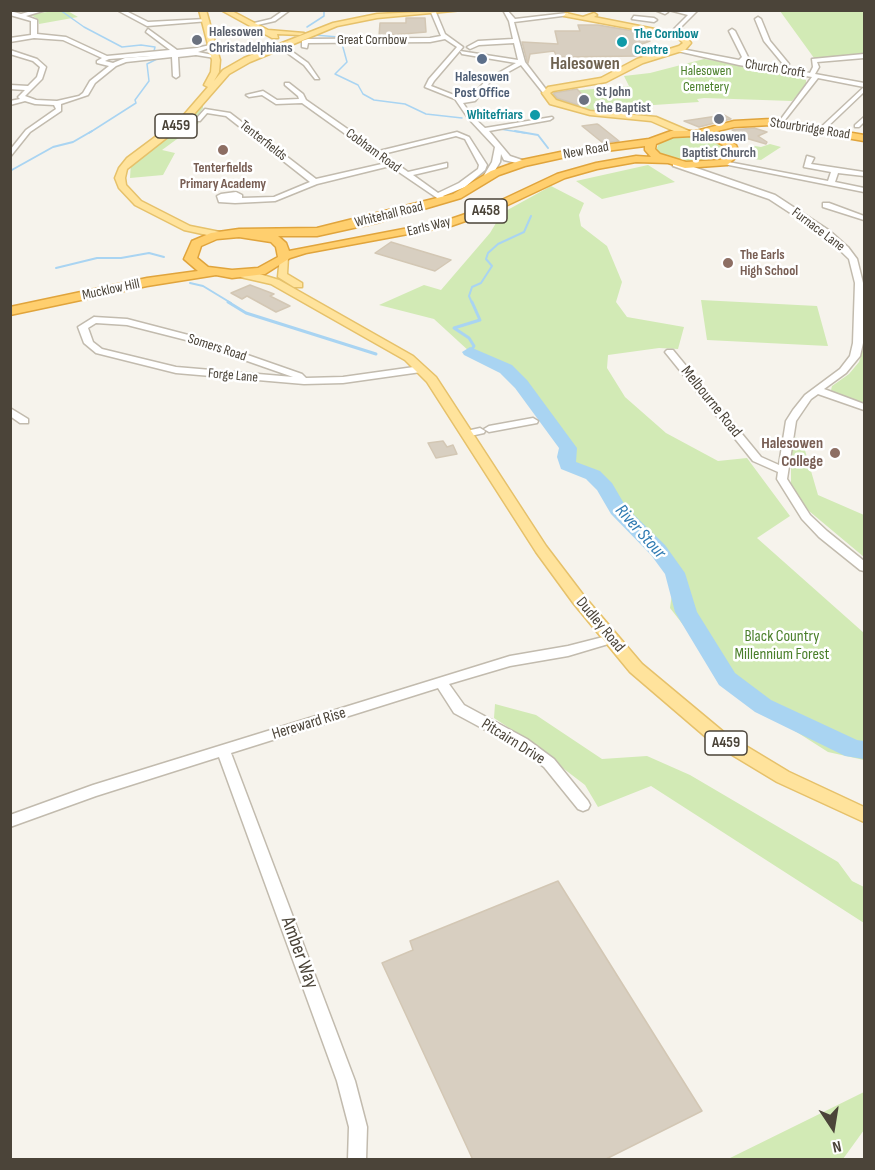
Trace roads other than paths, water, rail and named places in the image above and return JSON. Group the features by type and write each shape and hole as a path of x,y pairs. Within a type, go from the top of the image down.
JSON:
{"highway":[{"name":"Stourbridge Road","path":"720,127 751,122 781,123 864,138"},
{"name":"A458","path":"651,142 661,136 720,127"},
{"path":"720,127 717,135 734,148 734,157"},
{"name":"A458","path":"689,133 723,140"},
{"path":"651,142 649,148 652,153 674,163"},
{"name":"New Road","path":"522,163 600,148 651,142"},
{"name":"A458","path":"674,163 699,166 721,163 734,157"},
{"name":"Earls Way","path":"285,258 304,250 447,224 493,208 561,176 608,163 636,159 674,163"},
{"name":"Whitehall Road","path":"247,233 317,232 440,198 457,196 487,177 522,163"},
{"name":"A458","path":"247,233 275,239 282,246 285,258 268,269 240,274 213,273 204,270 192,253 208,238 247,233"},
{"name":"Mucklow Hill","path":"10,300 156,269 192,253"},
{"name":"Mucklow Hill","path":"10,311 156,280 213,273"}],"main road":[{"path":"202,10 215,58 227,63 247,60 324,28 353,20 460,10"},
{"path":"268,32 300,33 365,16 421,10"},
{"path":"206,20 214,14 228,12 268,32 282,46"},
{"path":"587,18 594,12 609,22"},
{"path":"554,14 568,14 672,34 686,40 686,45 676,50 640,61 603,81 558,87 546,93 557,105 590,113 648,117 689,133"},
{"name":"A459","path":"125,197 111,182 119,161 178,119 209,84 215,58"},
{"name":"A459","path":"125,197 120,178 123,168 130,160 185,119 216,83 232,68 247,60"},
{"path":"206,111 216,83"},
{"path":"661,136 667,126"},
{"path":"125,197 187,228 221,235"},
{"path":"125,197 182,232 192,253"},
{"name":"A459","path":"285,258 281,269 284,278 383,331 402,346 409,358"},
{"name":"A459","path":"240,274 253,275 275,282 409,358"},
{"name":"Dudley Road","path":"409,358 479,432 541,549 611,639 666,696 720,739 783,777 864,815"}],"street":[{"path":"21,15 44,10"},
{"path":"119,10 147,24 206,20"},
{"path":"253,24 273,20 288,10"},
{"path":"657,10 695,12"},
{"path":"432,11 446,37 461,50 519,63"},
{"path":"505,11 511,21 519,63 546,93"},
{"path":"634,18 652,21 668,11"},
{"path":"752,12 760,11"},
{"path":"672,34 695,12"},
{"path":"10,13 34,20 34,36"},
{"path":"511,21 554,14"},
{"path":"769,21 758,21 767,41 786,64 781,69"},
{"path":"148,31 175,53 196,53 215,58"},
{"path":"724,36 733,33 745,57 739,63"},
{"path":"10,40 34,36 69,39 92,53 105,57 123,58 198,50 212,45"},
{"name":"Great Cornbow","path":"307,44 347,39 415,42 446,37"},
{"path":"514,41 478,43 461,50 441,69 428,87 460,101 473,100 488,81 519,63"},
{"path":"415,42 438,47"},
{"name":"Church Croft","path":"686,45 698,55"},
{"path":"282,46 306,64 317,78"},
{"path":"470,47 494,52"},
{"name":"Church Croft","path":"676,50 814,75 864,87"},
{"path":"10,52 35,60 43,67 40,78 23,92 22,100"},
{"path":"175,53 176,76"},
{"path":"781,123 814,75 816,69 814,60 864,56"},
{"path":"105,57 99,62 114,65"},
{"path":"10,103 22,100 57,104 86,94 92,82 123,58"},
{"name":"Cobham Road","path":"288,84 301,95 303,101 440,198"},
{"path":"10,87 29,87"},
{"path":"821,130 864,87"},
{"path":"249,95 263,93 276,102 303,101"},
{"path":"460,101 467,114 498,148 510,160 522,163"},
{"path":"10,155 27,131 60,110 57,104"},
{"path":"198,120 206,111"},
{"name":"Tenterfields","path":"206,111 228,114 315,182"},
{"path":"483,129 550,118"},
{"path":"857,126 864,119"},
{"path":"376,154 447,135 462,135 467,138 483,165 481,170 440,198"},
{"path":"487,177 496,162 498,148"},
{"path":"734,157 745,166"},
{"path":"810,158 807,165 864,174"},
{"name":"Furnace Lane","path":"674,163 772,197 795,211 845,249 861,272 855,356 843,372 808,397 791,421 782,470"},
{"path":"726,181 715,172 721,163 864,190"},
{"path":"235,201 274,199 315,182 390,164"},
{"path":"406,175 444,165"},
{"path":"831,183 835,171"},
{"path":"826,205 864,218"},
{"name":"Somers Road","path":"103,319 127,322 192,339 299,376 304,381"},
{"name":"Forge Lane","path":"103,319 87,324 83,331 89,343 108,354 176,370 304,381 343,380 421,369"},
{"name":"Melbourne Road","path":"670,352 757,459 782,470"},
{"path":"817,390 864,407"},
{"path":"10,411 24,422"},
{"path":"479,432 524,423"},
{"path":"782,470 782,479 806,517 864,567"},
{"name":"Hereward Rise","path":"10,821 63,801 510,661 568,651 611,639"},
{"name":"Pitcairn Drive","path":"441,682 459,709 522,743 549,763 583,805"},
{"name":"Amber Way","path":"224,750 346,1081 358,1127 357,1160"}],"waterway":[{"path":"60,10 84,27 122,47 141,45 155,47 154,51"},
{"path":"307,27 324,16 324,10"},
{"path":"315,35 338,37 341,40 347,62 335,74 358,85 363,94 374,100 405,104 426,114 462,118"},
{"path":"89,133 136,103 135,100 149,81 147,64 157,59"},
{"path":"500,129 525,133"},
{"path":"10,171 53,147 73,142 92,131"},
{"path":"515,131 538,135 548,148"},
{"path":"472,303 469,296 472,287 481,283 492,266 486,259 488,253 498,244 524,232 531,216"},
{"path":"56,268 97,258 121,258 149,253 164,257"},
{"path":"190,283 203,286 231,303"},
{"path":"228,302 246,313 376,354"},
{"path":"470,352 474,346 469,338 454,328 480,320 472,302"},
{"name":"River Stour","path":"470,352 506,369 521,384 568,448 566,457 568,465 593,475 605,487 618,510 658,550 675,573 686,612 710,655 727,679 763,706 854,749 864,750"}],"place":[{"name":"Halesowen Christadelphians","path":"197,40"},
{"name":"The Cornbow Centre","path":"622,42"},
{"name":"Halesowen Post Office","path":"482,59"},
{"name":"St John the Baptist","path":"584,100"},
{"name":"Whitefriars","path":"535,115"},
{"name":"Halesowen Baptist Church","path":"719,119"},
{"name":"Tenterfields Primary Academy","path":"223,150"},
{"name":"The Earls High School","path":"728,263"},
{"name":"Halesowen College","path":"835,453"}],"district":[{"name":"Halesowen","path":"585,64"}],"park label":[{"name":"Halesowen Cemetery","path":"706,80"},
{"name":"Black Country Millennium Forest","path":"782,646"}]}
